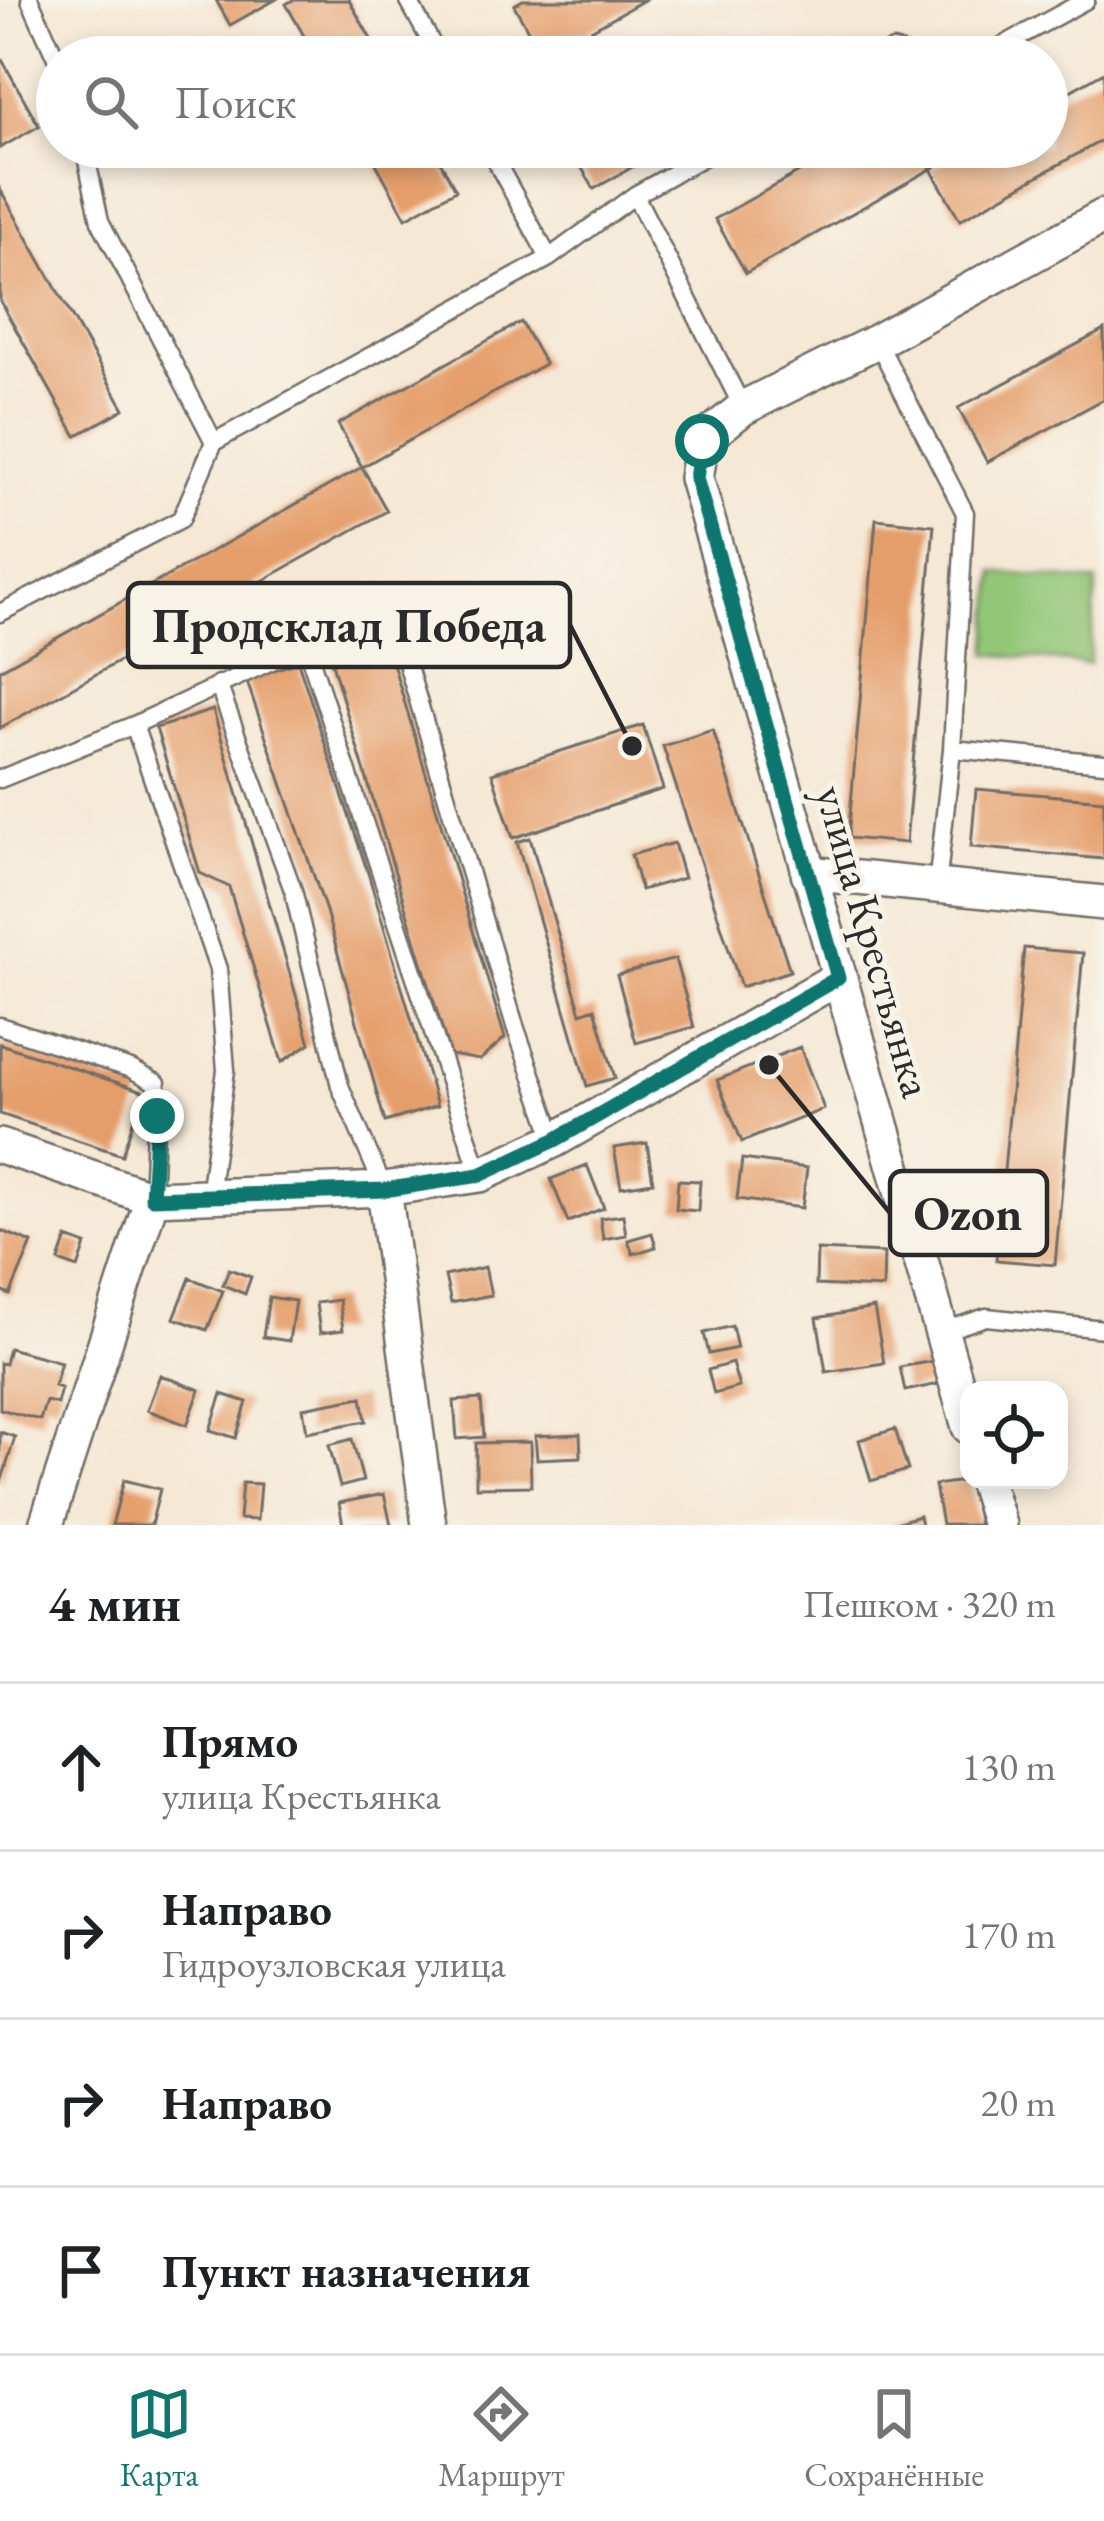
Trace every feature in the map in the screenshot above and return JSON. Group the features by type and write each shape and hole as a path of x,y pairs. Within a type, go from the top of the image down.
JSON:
{"street":[{"path":"743,408 877,341 1104,216"},
{"name":"улица Крестьянка","path":"743,408 702,441 696,478 960,1398"},
{"path":"808,873 1104,903"},
{"path":"0,1146 152,1198 384,1190 480,1175 555,1140 838,978"},
{"path":"384,1190 429,1525"},
{"path":"46,1525 152,1198"},
{"path":"988,1489 999,1525"}],"lane":[{"path":"30,0 46,36"},
{"path":"408,0 428,36"},
{"path":"1020,36 1086,0"},
{"path":"89,168 100,221 214,442"},
{"path":"500,168 549,258"},
{"path":"0,614 181,519 214,442 549,258 635,195 683,168"},
{"path":"635,195 743,408"},
{"path":"877,341 965,513 952,749 938,887"},
{"path":"0,779 134,725 306,645 393,616 515,1026 555,1140"},
{"path":"306,645 480,1175"},
{"path":"218,684 293,890 340,1086 384,1190"},
{"path":"134,725 218,969 226,1070 209,1196"},
{"path":"952,749 1104,763"},
{"path":"0,1026 131,1069 157,1083 152,1198"},
{"path":"940,1332 986,1317 1104,1329"}],"green space":[{"path":"995,572 1097,582 1089,664 988,654"}],"building":[{"path":"216,0 275,0 230,25"},
{"path":"349,0 369,36 304,36 286,4"},
{"path":"523,0 644,0 580,36 531,36 514,5"},
{"path":"0,56 36,128 0,148"},
{"path":"1104,72 1104,139 1068,159 1068,92"},
{"path":"379,168 444,168 456,190 406,218"},
{"path":"582,168 631,168 594,189"},
{"path":"806,168 931,169 746,273 715,219"},
{"path":"933,168 1052,168 960,220"},
{"path":"0,189 124,409 76,436 0,301"},
{"path":"521,322 545,364 362,467 338,424"},
{"path":"1104,330 1104,399 987,462 958,408"},
{"path":"362,467 387,511 0,728 0,670"},
{"path":"876,519 934,525 906,843 848,838"},
{"path":"383,630 505,1038 480,1060 450,1055 327,647"},
{"path":"298,662 369,876 437,1106 385,1122 326,911 246,679"},
{"path":"213,710 310,1043 282,1062 229,887 200,873 156,728"},
{"path":"643,725 663,789 513,838 492,773"},
{"path":"713,730 790,971 741,987 663,746"},
{"path":"976,789 1104,800 1104,859 971,847"},
{"path":"530,838 581,1013 595,1008 615,1078 587,1086 517,842"},
{"path":"674,843 684,878 641,890 631,855"},
{"path":"1024,948 1083,953 1055,1265 996,1260"},
{"path":"675,959 694,1027 636,1043 617,975"},
{"path":"0,1044 143,1091 122,1155 0,1114"},
{"path":"800,1047 824,1109 742,1142 717,1080"},
{"path":"647,1143 653,1182 621,1187 614,1148"},
{"path":"742,1159 807,1168 802,1208 737,1199"},
{"path":"587,1165 604,1208 568,1222 551,1179"},
{"path":"678,1180 700,1181 698,1211 676,1209"},
{"path":"623,1215 626,1235 603,1239 600,1218"},
{"path":"0,1230 32,1243 10,1295 0,1290"},
{"path":"652,1233 656,1247 633,1254 628,1240"},
{"path":"67,1238 86,1245 78,1268 59,1261"},
{"path":"817,1250 884,1253 883,1288 816,1285"},
{"path":"485,1267 491,1295 451,1303 445,1276"},
{"path":"229,1269 251,1277 245,1294 223,1285"},
{"path":"190,1278 223,1291 207,1330 174,1318"},
{"path":"269,1297 295,1301 289,1341 263,1337"},
{"path":"339,1300 343,1330 320,1333 316,1303"},
{"path":"874,1308 884,1363 826,1372 817,1318"},
{"path":"732,1326 737,1348 709,1354 704,1333"},
{"path":"9,1348 61,1362 54,1386 61,1388 57,1404 46,1401 40,1420 0,1409 0,1363 5,1364"},
{"path":"933,1361 938,1384 905,1391 900,1367"},
{"path":"732,1363 739,1387 714,1394 708,1370"},
{"path":"160,1375 200,1390 187,1425 147,1410"},
{"path":"222,1394 247,1402 236,1438 210,1430"},
{"path":"362,1397 366,1421 307,1432 303,1408"},
{"path":"481,1399 484,1437 457,1439 454,1401"},
{"path":"895,1429 908,1470 871,1481 859,1440"},
{"path":"0,1432 15,1437 1,1483 0,1483"},
{"path":"580,1434 581,1457 537,1459 535,1436"},
{"path":"352,1439 363,1481 340,1487 329,1445"},
{"path":"530,1442 531,1486 476,1487 476,1443"},
{"path":"124,1480 160,1489 151,1525 112,1525"},
{"path":"960,1481 960,1489 972,1489 979,1525 942,1525 935,1485"},
{"path":"242,1483 260,1484 257,1520 239,1519"},
{"path":"384,1494 391,1525 343,1525 339,1503"},
{"path":"919,1516 921,1525 892,1525 892,1524"}],"place":[{"name":"Продсклад Победа","path":"632,746"},
{"name":"Ozon","path":"769,1065"}],"route":[{"path":"157,1116 152,1198 384,1190 480,1175 555,1140 838,978 696,478 702,441"}]}
